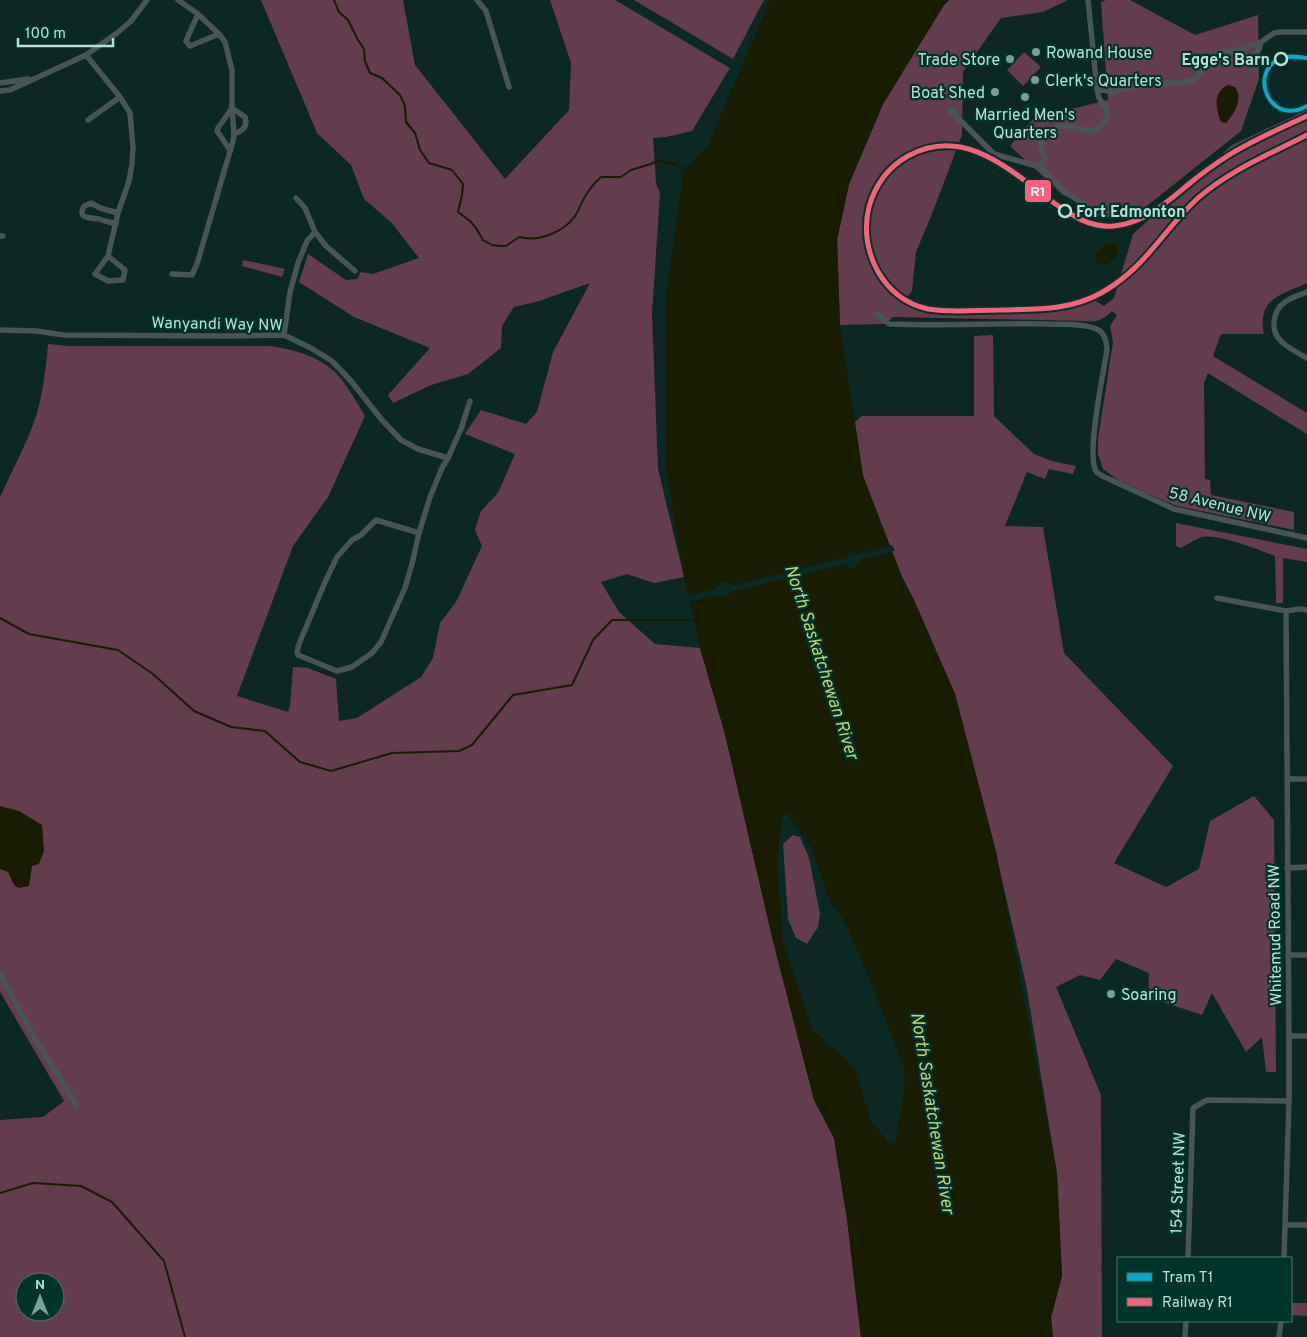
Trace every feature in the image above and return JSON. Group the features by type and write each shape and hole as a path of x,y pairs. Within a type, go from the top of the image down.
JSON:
{"street":[{"path":"0,91 10,90 86,55 131,21 147,0"},
{"path":"172,274 192,276 234,134 232,70 225,42 198,14 178,0"},
{"path":"477,0 486,11 509,87"},
{"path":"1040,167 1045,159 1042,152 1042,139 1050,130 1065,126 1093,131 1105,122 1108,112 1108,109 1099,98 1097,89 1088,0"},
{"path":"198,14 186,41 190,46 219,34"},
{"path":"1097,89 1113,92 1148,83 1180,83 1192,80 1197,77 1209,60 1216,54 1240,50 1261,42 1274,33 1307,32"},
{"path":"1240,50 1243,56 1247,58 1253,56 1257,54 1261,42"},
{"path":"86,55 120,97 130,113 133,156 129,181 118,213 108,256 94,274 108,282 123,280 126,270 108,256"},
{"path":"0,83 35,78"},
{"path":"88,120 120,97"},
{"path":"232,108 245,117 246,122 246,126 234,134"},
{"path":"230,150 218,128 232,108"},
{"path":"950,110 994,154 1040,167 1065,192 1097,213 1111,215 1121,210"},
{"path":"296,198 305,208 315,232 326,246 355,272"},
{"path":"116,224 88,218 82,210 84,206 91,203 100,208 118,213"},
{"path":"284,335 290,292 298,263 307,241 315,232"},
{"path":"1307,292 1288,300 1280,306 1275,315 1274,325 1276,334 1281,341 1307,358"},
{"name":"58 Avenue NW","path":"877,314 889,324 1035,324 1095,328 1106,338 1107,349 1093,437 1093,454 1096,470 1102,476 1174,509 1307,538"},
{"name":"Wanyandi Way NW","path":"0,330 36,331 64,335 284,335 311,348 332,362 351,381 400,440 418,449 448,458"},
{"path":"419,533 376,520 361,535 352,540 337,557 325,582 299,644 298,655 336,671 352,667 372,653 381,642 405,588 430,497 461,430 470,401"},
{"path":"1217,598 1286,611 1299,608 1307,610"},
{"name":"Whitemud Road NW","path":"1284,1257 1289,1101 1286,611"},
{"path":"1288,779 1307,779"},
{"path":"1287,868 1307,868"},
{"path":"1288,955 1307,955"},
{"path":"0,974 37,1042 76,1104"},
{"path":"1289,1036 1307,1036"},
{"name":"154 Street NW","path":"1188,1257 1193,1108 1207,1100 1289,1101"},
{"path":"1286,1226 1307,1225"},
{"path":"1185,1337 1186,1322"},
{"path":"1280,1337 1281,1322"}],"shaded area":[{"path":"261,0 403,0 415,65 505,179 569,110 571,63 550,0 615,0 730,68 692,131 653,138 656,183 660,193 652,313 658,469 684,577 654,583 627,574 601,582 619,612 655,644 700,648 725,734 773,941 814,1100 834,1138 847,1219 861,1337 0,1337 0,1120 43,1117 64,1101 0,992 0,497 24,447 36,416 44,380 48,344 68,346 269,346 295,351 311,357 327,365 342,380 365,416 328,497 293,546 237,696 288,712 293,667 308,668 336,679 339,721 357,718 421,677 433,658 440,623 456,602 482,546 475,530 481,511 498,493 515,454 465,434 481,410 526,424 537,412 553,352 590,283 539,301 514,307 502,326 501,348 468,374 431,385 393,403 388,395 430,348 354,317 299,282 308,254 346,280 357,279 361,272 373,274 419,258 391,222 364,199 351,165 317,133"},
{"path":"634,0 764,0 733,59"},
{"path":"949,0 1068,0 1043,12 1001,18 963,72 962,135 916,252 912,291 904,302 922,310 942,313 1043,312 1069,310 1094,300 1104,306 1114,298 1133,234 1232,145 1307,110 1307,283 1280,295 1268,305 1264,313 1264,334 1221,334 1213,356 1307,413 1307,434 1208,373 1204,383 1205,479 1210,480 1211,495 1294,512 1294,530 1177,506 1118,480 1103,469 1098,454 1098,439 1113,342 1110,326 1117,315 1112,311 1097,321 893,317 886,324 840,325 837,240 849,184 883,104 944,5"},
{"path":"1106,0 1130,0 1195,35 1258,15 1259,79 1241,131 1143,209 1122,212 1104,212 1063,195 1010,146 1034,118 1108,100 1101,2"},
{"path":"1024,52 1041,67 1023,86 1007,70"},
{"path":"243,260 285,269 282,277 242,266"},
{"path":"993,335 994,416 1034,454 1052,461 1076,466 1073,474 1049,469 1045,479 1027,472 1005,526 1043,527 1064,653 1173,766 1114,863 1166,887 1199,869 1210,821 1254,796 1274,820 1276,1072 1266,1072 1262,1037 1246,1052 1212,993 1202,1015 1148,997 1149,973 1116,959 1100,980 1080,975 1056,987 1101,1095 1102,1337 1053,1337 1051,1317 1062,1276 1057,1173 1026,984 994,846 955,694 902,577 863,476 855,422 862,416 974,416 974,336"},
{"path":"1176,523 1307,549 1307,562 1283,558 1283,603 1276,603 1275,556 1238,543 1209,536 1199,538 1181,548 1176,546"},
{"path":"793,835 800,837 809,858 820,914 818,927 807,944 796,938 788,919 783,844"},
{"path":"1292,1303 1307,1303 1307,1316 1292,1315"}],"water":[{"name":"North Saskatchewan River","path":"770,0 949,0 944,5 883,104 849,184 837,240 840,325 863,476 902,577 955,694 996,851 1057,1173 1062,1276 1051,1317 1053,1337 861,1337 847,1219 834,1138 814,1100 773,941 725,734 700,648 684,577 666,468 665,301 684,170 708,146","holes":["787,813 812,849 831,904 841,915 864,965 904,1067 905,1088 895,1143 888,1142 871,1121 854,1067 813,1030 783,943 777,860 782,818"]},
{"path":"1228,85 1235,87 1239,96 1235,111 1226,123 1221,122 1217,107 1217,97 1219,92"},
{"path":"1107,243 1116,244 1116,256 1111,262 1099,265 1096,259 1097,253"},
{"path":"0,806 19,811 42,825 44,851 39,864 32,866 29,886 19,888 14,885 8,872 0,869"}],"pier":[{"path":"892,545 895,551 860,560 859,564 853,568 846,564 731,592 725,596 719,595 688,602 686,596 716,589 722,581 728,582 731,586 845,557 851,552 857,554"}],"waterway":[{"path":"334,0 339,12 348,20 364,49 365,61 370,73 382,78 400,95 405,106 406,122 415,133 420,150 429,163 452,170 463,184 458,212 470,221 483,240 492,245 506,246 519,237 542,237 564,227 575,216 584,198 595,182 601,177 621,177 631,170 659,160 678,165 684,170"},
{"path":"0,618 29,634 118,650 153,674 194,711 231,727 265,731 300,762 331,771 392,753 459,751 472,745 513,695 572,685 593,640 612,620 695,620"},
{"path":"0,1193 33,1183 81,1186 112,1202 164,1261 185,1337"}],"tram line":[{"name":"T1","path":"1307,58 1290,57 1280,59 1270,66 1265,75 1264,85 1267,95 1273,104 1282,109 1294,111 1307,106"}],"rail line":[{"name":"R1","path":"1307,116 1257,139 1229,155 1213,165 1154,211 1136,221 1114,226 1097,225 1075,217 1004,166 986,156 968,149 949,146 929,148 901,160 888,171 875,192 869,207 867,223 867,240 871,256 877,271 898,295 912,304 928,309 955,311 1052,308 1077,303 1101,293 1130,273 1186,210 1210,188 1251,163 1307,135"}],"place":[{"name":"Rowand House","path":"1036,52"},
{"name":"Trade Store","path":"1010,59"},
{"name":"Egge's Barn","path":"1281,59"},
{"name":"Clerk's Quarters","path":"1035,80"},
{"name":"Boat Shed","path":"995,92"},
{"name":"Married Men's Quarters","path":"1025,97"},
{"name":"Fort Edmonton","path":"1065,211"},
{"name":"Soaring","path":"1111,994"}]}
